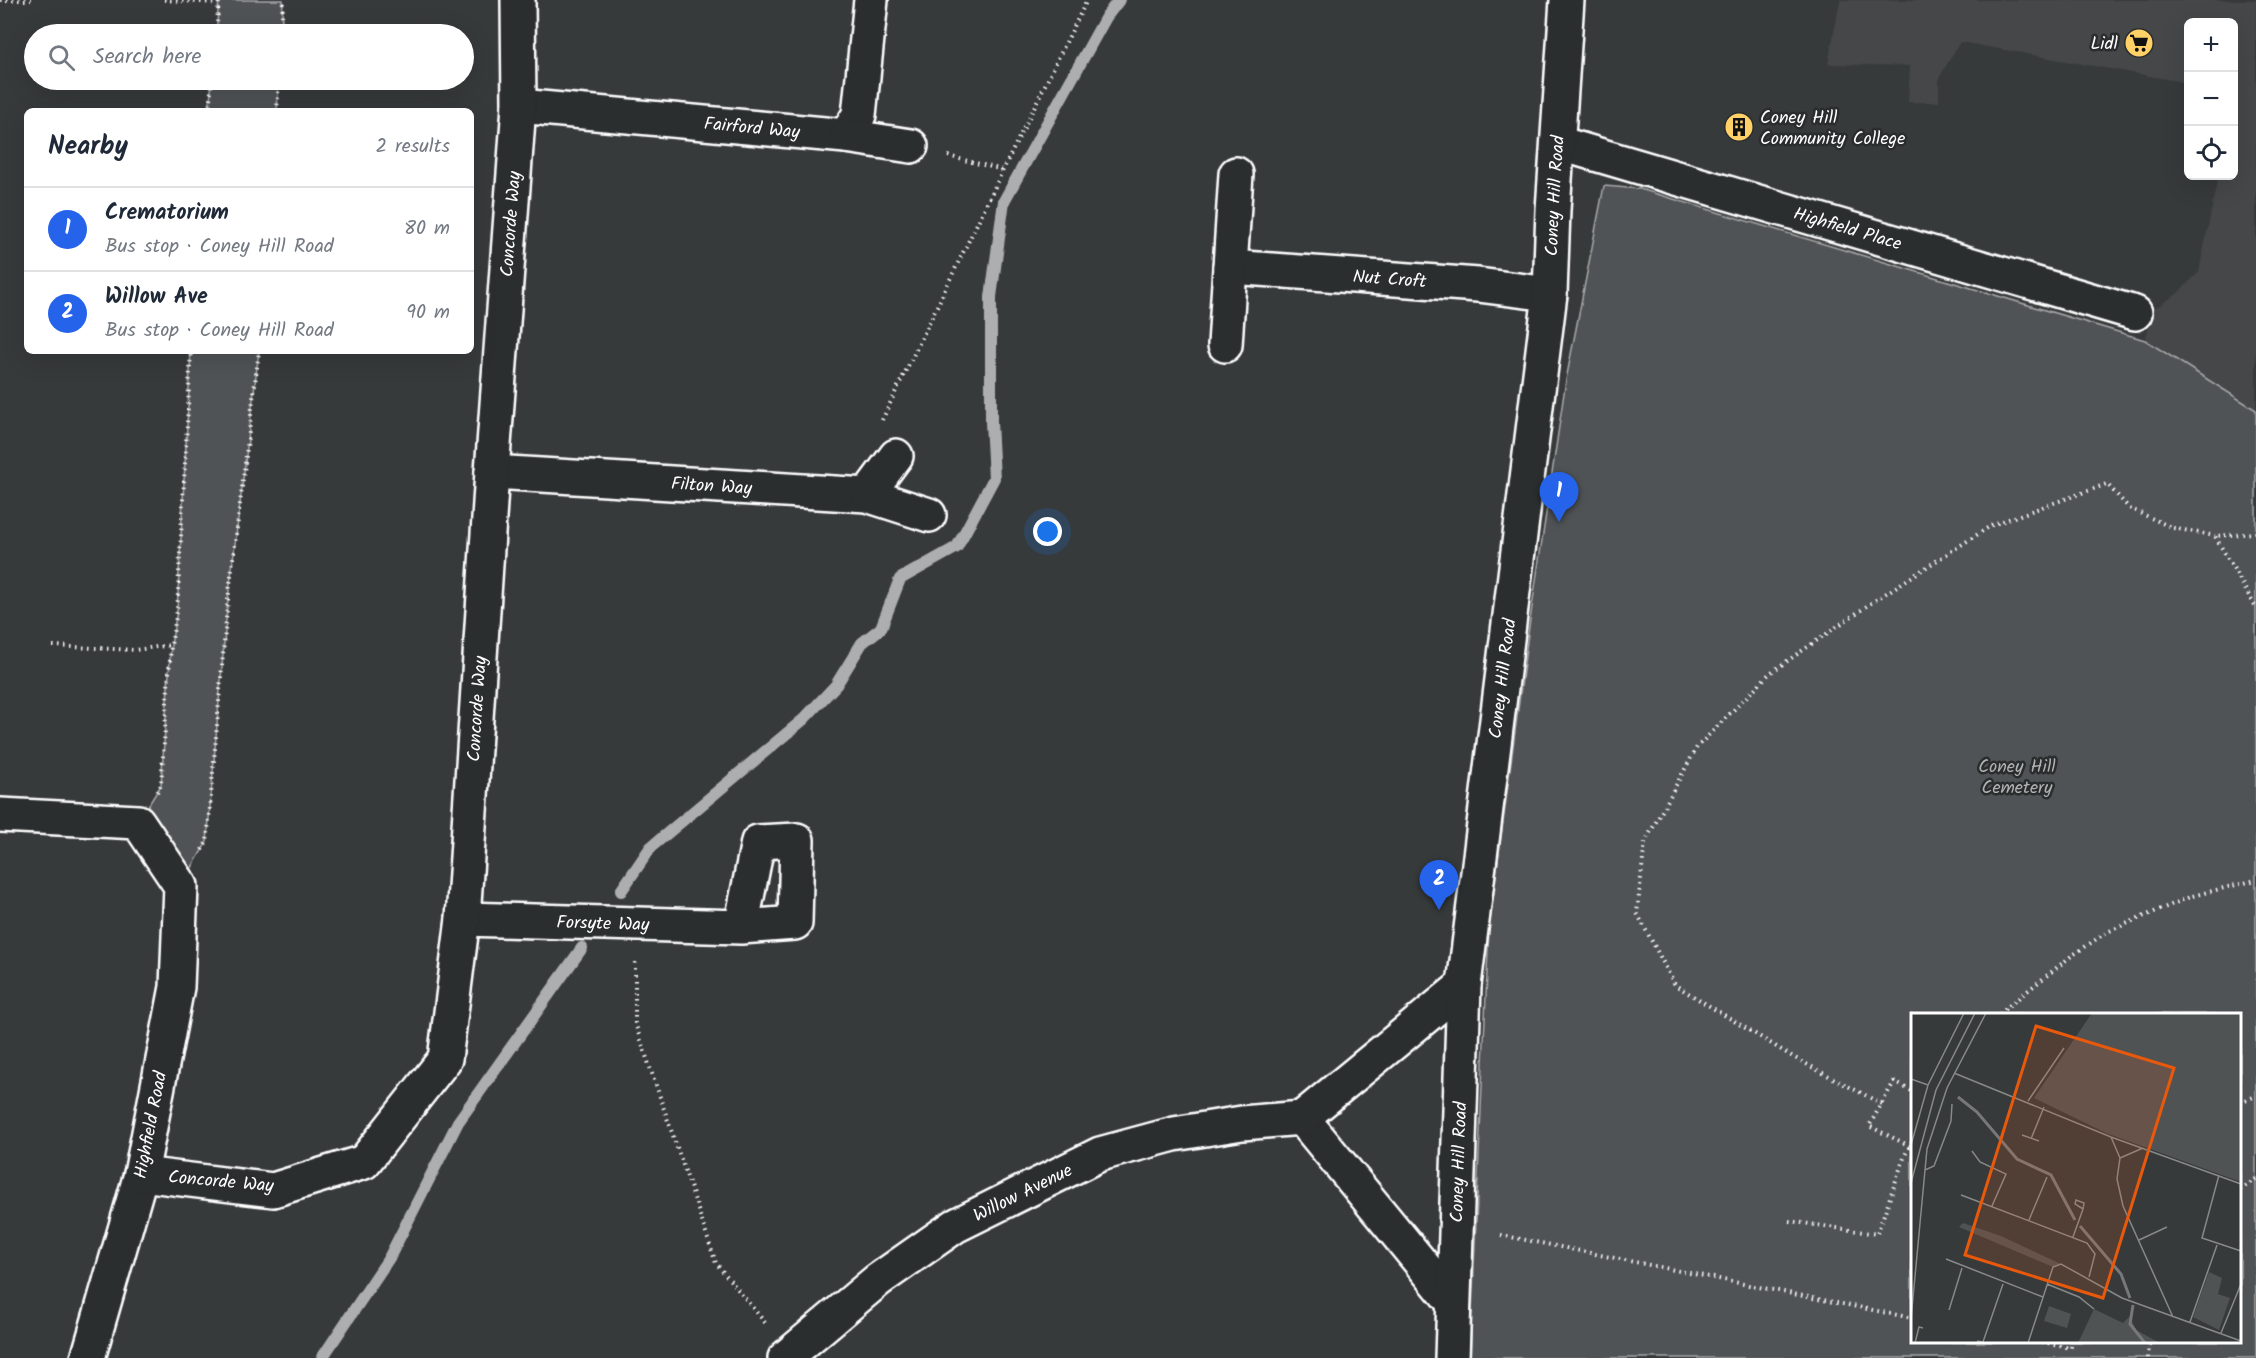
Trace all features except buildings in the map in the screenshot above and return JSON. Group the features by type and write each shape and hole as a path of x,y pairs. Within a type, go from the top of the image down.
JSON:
{"street":[{"name":"Concorde Way","path":"141,1174 273,1190 364,1162 445,1059 463,919 519,106 518,0"},
{"path":"846,136 859,115 871,0"},
{"name":"Coney Hill Road","path":"1452,1358 1464,984 1550,294 1567,0"},
{"name":"Fairford Way","path":"519,106 846,136 911,146"},
{"name":"Highfield Place","path":"1558,143 2135,313"},
{"path":"1225,345 1236,174"},
{"name":"Nut Croft","path":"1230,267 1478,285 1550,294"},
{"path":"867,495 896,456"},
{"name":"Filton Way","path":"492,472 867,495 929,515"},
{"path":"0,815 138,822 181,886"},
{"name":"Highfield Road","path":"88,1358 141,1174 177,987 181,886"},
{"name":"Forsyte Way","path":"463,919 635,922 741,927"},
{"path":"1453,1302 1302,1118 1464,984"},
{"name":"Willow Avenue","path":"787,1356 878,1280 955,1226 1100,1154 1174,1134 1242,1123 1302,1118"}],"path":[{"path":"0,0 31,0"},
{"path":"164,0 219,2 217,24"},
{"path":"281,24 282,0"},
{"path":"896,456 874,437 1087,0"},
{"path":"209,108 211,90"},
{"path":"277,108 278,90"},
{"path":"911,146 1003,170"},
{"path":"138,822 161,785 171,645 177,611 191,354"},
{"path":"181,886 207,842 227,608 259,354"},
{"path":"1882,1104 1792,1057 1674,985 1637,913 1645,842 1696,747 1770,673 1874,601 1992,525 2107,484 2129,507 2173,528 2216,536 2256,533"},
{"path":"2216,536 2256,608"},
{"path":"53,646 135,650 171,645"},
{"path":"2001,1013 2070,957 2107,932 2192,896 2256,880"},
{"path":"635,922 635,1023 716,1263 787,1356"},
{"path":"1789,1221 1877,1234 1911,1144 1869,1126 1894,1082 1911,1090"},
{"path":"2241,1102 2256,1096"},
{"path":"2241,1189 2256,1179"},
{"path":"1501,1235 1911,1317"},
{"path":"2046,1343 2071,1348 2072,1343"},
{"path":"2148,1358 2149,1343"}],"shaded area":[{"path":"1840,0 2256,0 2256,410 2145,340 2155,308 2177,294 2199,272 2217,180 2238,180 2238,18 2184,18 2184,82 1960,42 1939,78 1939,102 1908,102 1910,66 1828,64"}],"green space":[{"path":"219,0 283,0 282,24 217,24"},
{"path":"211,90 278,90 277,108 209,108"},
{"name":"Coney Hill Cemetery","path":"1604,186 1640,189 2145,340 2256,410 2256,1358 1470,1358 1489,928 1528,634 1566,380"},
{"path":"191,354 259,354 227,608 207,842 181,886 138,822 161,785 171,645 177,611"}],"waterway":[{"path":"621,891 651,847 804,719 836,685 862,643 881,628 900,579 957,547 994,478 991,422 991,297 1004,201 1106,17 1119,0"},
{"path":"322,1358 389,1258 458,1122 582,948"}],"place":[{"name":"Lidl","path":"2139,43"},
{"name":"Coney Hill Community College","path":"1739,127"},
{"name":"Crematorium","path":"1559,522"},
{"name":"Willow Ave","path":"1439,910"}]}
